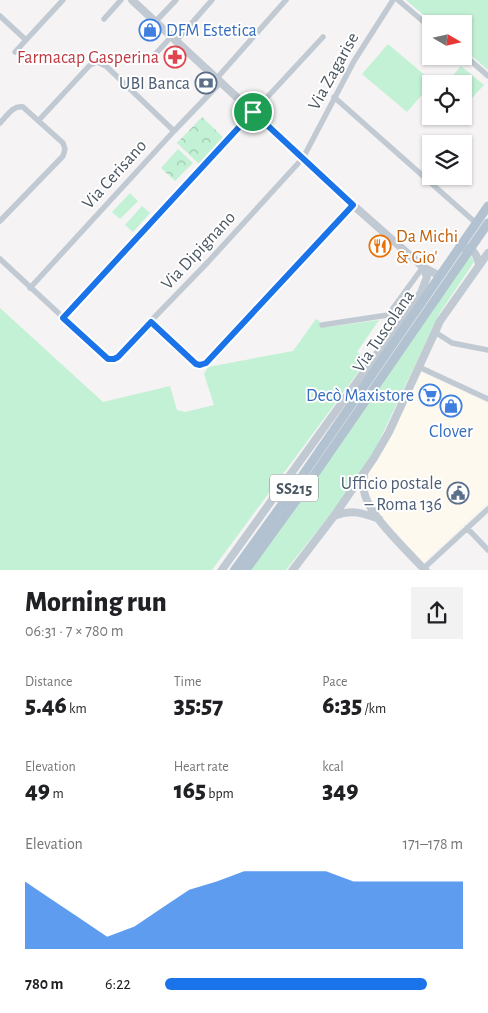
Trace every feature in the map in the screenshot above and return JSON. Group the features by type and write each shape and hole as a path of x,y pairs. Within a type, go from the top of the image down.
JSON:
{"main road":[{"name":"Via Tuscolana","path":"234,570 276,514 488,206"},
{"name":"Via Tuscolana","path":"245,570 308,484 488,223"}],"street":[{"path":"15,52 63,0"},
{"path":"104,19 121,0"},
{"path":"155,22 176,0"},
{"path":"148,61 174,39 212,0"},
{"name":"Via Cerisano","path":"30,288 174,131 286,0"},
{"name":"Via Zagarise","path":"303,158 354,61 392,0"},
{"path":"398,0 422,20"},
{"path":"136,2 155,22 353,205 423,267 440,276"},
{"path":"0,16 26,40"},
{"path":"0,259 63,318 323,37"},
{"path":"39,120 91,64 97,62 106,66 174,131"},
{"path":"472,62 488,76"},
{"path":"334,97 476,223"},
{"path":"0,123 13,109 20,106 39,120 63,143 65,148 65,153 0,221"},
{"name":"Via Dipignano","path":"63,318 106,358 112,360 118,357 303,158"},
{"path":"151,322 196,364 206,363 353,205"},
{"path":"459,248 465,246 470,248 478,258 479,266"},
{"path":"292,570 364,475 389,432 442,318 488,254"},
{"path":"405,328 427,277 423,267"},
{"path":"322,325 388,315 423,267"},
{"name":"Via Tuscolana","path":"221,570 422,290"},
{"path":"435,332 452,343 488,350"},
{"path":"419,367 488,399"},
{"path":"315,441 353,403"},
{"path":"364,475 366,499 379,520 425,569 488,509"},
{"path":"334,516 352,511 364,513 379,520"},
{"path":"467,528 488,550"}],"shaded area":[{"path":"421,372 488,403 488,503 423,563 379,513 369,494 367,484 370,471"}],"green space":[{"path":"406,0 488,0 488,70 472,56 472,15 424,15"},
{"path":"388,44 425,75 422,75 422,95 407,112 362,74"},
{"path":"461,66 472,75 453,75"},
{"path":"472,75 484,85 472,98"},
{"path":"202,117 224,138 200,165 177,143"},
{"path":"178,149 193,163 175,181 161,168"},
{"path":"130,193 138,201 120,219 112,212"},
{"path":"142,206 150,213 133,232 125,225"},
{"path":"470,254 474,261 472,265 439,314 374,452 345,496 286,570 249,570"},
{"path":"0,308 103,402 170,386 177,410 185,412 214,405 204,374 208,367 293,351 316,319 328,327 379,320 357,352 368,359 212,570 0,570"}],"place":[{"name":"DFM Estetica","path":"150,30"},
{"name":"Farmacap Gasperina","path":"175,57"},
{"name":"UBI Banca","path":"206,83"},
{"name":"Da Michi & Gio'","path":"380,246"},
{"name":"Decò Maxistore","path":"430,395"},
{"name":"Clover","path":"451,406"},
{"name":"Ufficio postale – Roma 136","path":"458,493"}],"route":[{"path":"253,112 353,205 206,363 196,364 151,322 118,357 111,360 108,359 63,318 253,112"}]}
